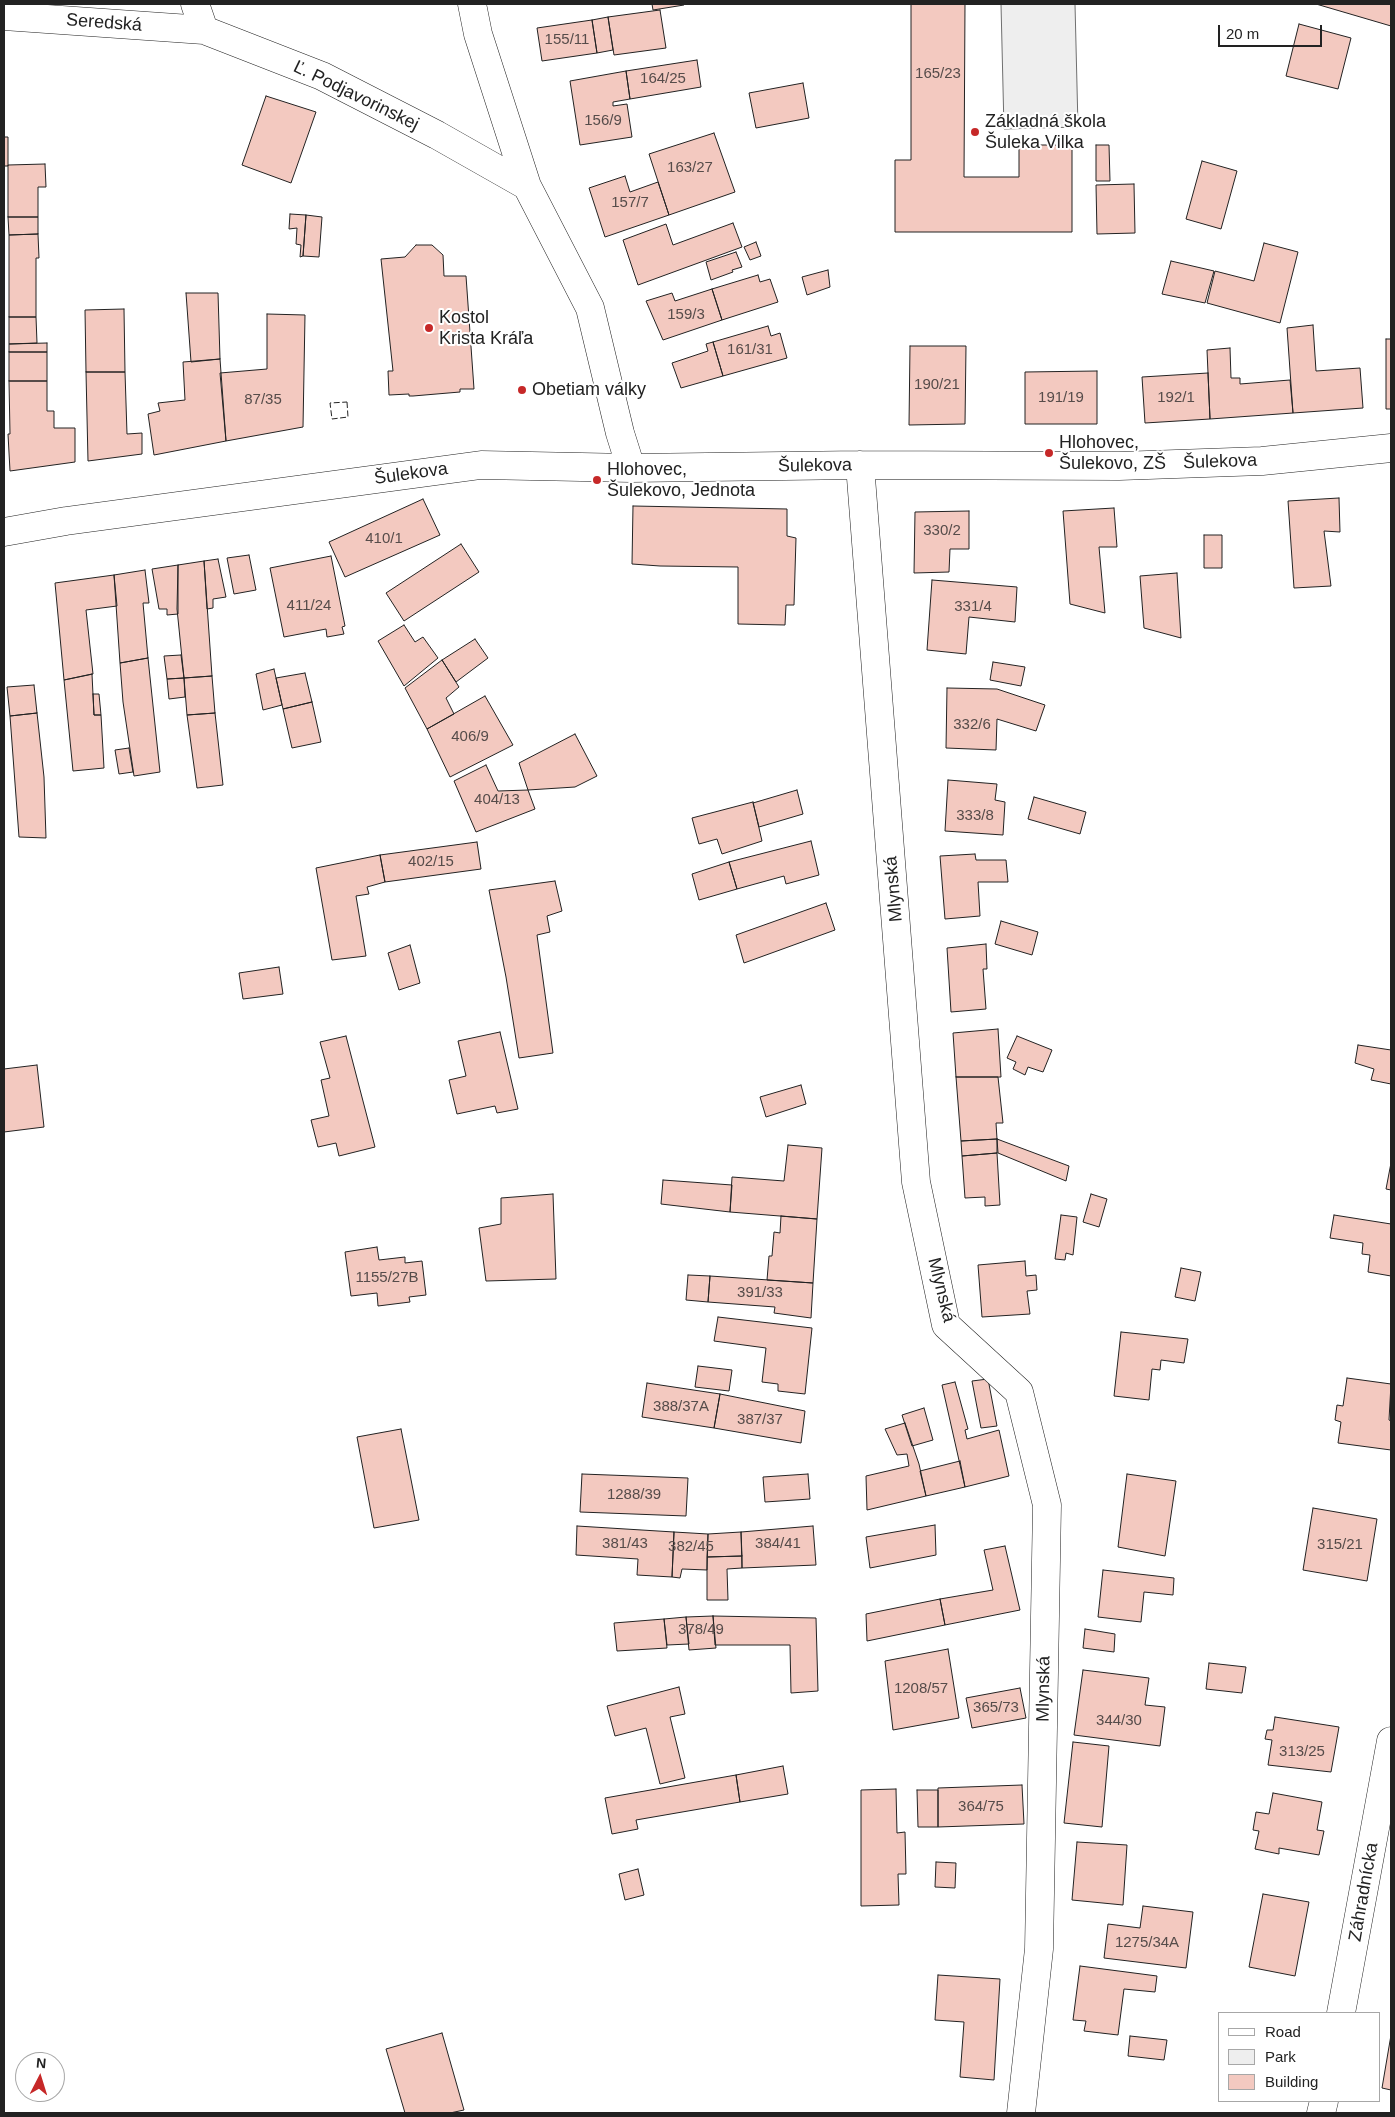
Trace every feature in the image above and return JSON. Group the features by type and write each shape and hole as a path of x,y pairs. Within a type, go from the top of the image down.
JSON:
{"street":[{"path":"195,4 204,30"},
{"path":"472,4 478,34 527,186 590,308 620,433 631,468"},
{"name":"Seredská","path":"4,16 204,30"},
{"name":"Ľ. Podjavorinskej","path":"204,30 322,76 436,135 527,186"},
{"name":"Šulekova","path":"4,532 481,465 631,468 860,465 1119,466 1262,461 1391,448"},
{"name":"Mlynská","path":"860,465 916,1182 946,1325 1019,1392 1048,1505 1039,1949 1021,2113"},
{"name":"Záhradnícka","path":"1341,2012 1391,1741"}],"green space":[{"path":"1001,4 1075,4 1078,127 1004,129"}],"building":[{"path":"652,4 684,4 684,5 653,10"},
{"path":"911,4 965,4 964,177 1019,177 1019,145 1072,145 1072,232 895,232 895,160 911,160"},
{"path":"1316,4 1391,4 1391,26"},
{"path":"660,10 666,48 614,55 608,17"},
{"path":"608,17 613,50 597,53 592,20"},
{"path":"592,20 597,53 542,61 537,28"},
{"path":"1299,24 1351,38 1338,89 1286,76"},
{"path":"697,60 701,87 630,99 626,71"},
{"path":"626,71 630,99 613,102 613,106 627,104 632,137 580,145 570,81"},
{"path":"803,83 809,118 756,128 749,93"},
{"path":"266,96 316,112 291,183 242,165"},
{"path":"714,133 735,192 669,215 649,154"},
{"path":"4,137 8,137 8,166 4,166"},
{"path":"1096,145 1109,145 1110,181 1096,181"},
{"path":"1202,161 1237,171 1221,229 1186,219"},
{"path":"45,164 46,187 38,187 38,217 8,217 8,165"},
{"path":"625,176 630,192 658,182 669,215 605,237 589,188"},
{"path":"1134,184 1135,233 1097,234 1096,185"},
{"path":"290,214 306,215 303,256 300,257 301,245 296,244 297,228 289,229"},
{"path":"306,215 322,217 319,257 303,256"},
{"path":"8,217 38,217 38,234 9,235"},
{"path":"733,223 742,247 638,285 623,240 666,224 673,245"},
{"path":"38,234 39,258 36,258 36,317 9,317 9,235"},
{"path":"756,242 761,256 750,260 744,247"},
{"path":"1264,243 1298,252 1280,323 1207,303 1215,271 1254,281"},
{"name":"Kostol Krista Kráľa","path":"416,245 432,245 443,255 444,276 466,276 474,389 460,389 460,392 413,396 409,396 409,394 389,395 388,371 393,371 381,259 405,257"},
{"path":"736,252 742,267 711,280 706,262"},
{"path":"1171,261 1214,271 1205,303 1162,294"},
{"path":"828,270 830,287 807,295 802,277"},
{"path":"758,275 760,282 770,279 778,302 722,320 712,289"},
{"path":"712,289 722,320 663,340 646,301 672,293 675,301"},
{"path":"186,293 218,293 220,359 191,362"},
{"path":"124,309 125,372 86,372 85,310"},
{"path":"267,314 305,315 303,427 226,441 220,373 267,369"},
{"path":"9,317 36,317 37,343 9,344"},
{"path":"1313,325 1316,371 1360,368 1363,408 1293,413 1287,328"},
{"path":"768,326 771,336 780,333 787,358 723,376 713,342"},
{"path":"1386,339 1391,339 1391,409 1386,409"},
{"path":"713,342 723,376 681,388 672,363 708,351 706,344"},
{"path":"47,343 47,352 9,352 9,344"},
{"path":"910,346 966,346 965,424 909,425"},
{"path":"1230,348 1231,378 1240,378 1240,384 1290,380 1293,413 1210,419 1207,350"},
{"path":"9,352 47,352 47,381 9,381"},
{"path":"220,359 226,441 154,455 148,414 160,411 158,403 185,400 183,362"},
{"path":"1097,371 1097,424 1025,424 1025,372"},
{"path":"86,372 125,372 127,434 142,433 142,454 88,461"},
{"path":"1208,373 1210,419 1145,423 1142,377"},
{"path":"9,381 47,381 47,411 54,411 54,428 75,428 75,462 10,471 8,434 10,434"},
{"path":"1339,498 1340,532 1324,531 1331,586 1294,588 1288,501"},
{"path":"423,499 440,535 345,577 329,542"},
{"path":"633,506 787,509 787,536 796,538 794,605 786,605 785,625 738,624 738,567 632,564"},
{"path":"1114,508 1117,547 1099,547 1105,613 1070,604 1063,511"},
{"path":"969,511 969,549 950,549 949,572 914,573 915,512"},
{"path":"1204,535 1222,535 1222,568 1204,568"},
{"path":"461,544 479,572 404,621 386,593"},
{"path":"249,555 256,590 234,594 227,558"},
{"path":"331,556 345,626 342,627 344,634 327,637 326,629 284,637 270,568"},
{"path":"218,559 226,597 213,599 213,608 207,609 204,561"},
{"path":"204,561 212,676 184,678 177,609 178,565"},
{"path":"178,565 178,614 167,615 167,609 159,609 152,569"},
{"path":"145,570 149,603 143,603 148,658 120,663 114,575"},
{"path":"1177,573 1181,638 1144,628 1140,576"},
{"path":"114,575 117,606 86,610 93,674 64,680 55,583"},
{"path":"932,580 1017,587 1015,622 969,617 966,654 927,650"},
{"path":"404,625 415,642 423,637 438,658 404,686 378,641"},
{"path":"475,639 488,658 456,682 442,660"},
{"path":"181,655 184,678 167,679 164,656"},
{"path":"148,658 160,772 134,776 123,702 120,663"},
{"path":"442,660 459,687 446,698 454,714 427,729 405,688"},
{"path":"993,662 1025,667 1021,686 990,680"},
{"path":"274,669 282,705 263,710 256,674"},
{"path":"305,673 312,702 283,709 276,678"},
{"path":"92,674 94,715 101,715 104,768 73,771 64,680"},
{"path":"212,676 215,713 187,715 184,678"},
{"path":"184,678 185,697 169,699 167,679"},
{"path":"34,685 37,713 10,716 7,687"},
{"path":"947,688 997,689 1045,705 1036,731 997,719 996,750 946,748"},
{"path":"93,694 99,694 101,715 94,715"},
{"path":"485,696 513,745 450,777 427,729"},
{"path":"312,702 321,742 292,748 283,709"},
{"path":"37,713 44,777 46,838 19,837 10,716"},
{"path":"215,713 223,785 197,788 187,715"},
{"path":"575,734 597,776 575,787 528,790 519,763"},
{"path":"129,748 133,772 119,774 115,750"},
{"path":"486,765 498,791 528,790 535,809 476,832 454,781"},
{"path":"948,780 997,784 995,800 1005,802 1003,835 945,831"},
{"path":"797,790 803,814 759,827 753,803"},
{"path":"1034,797 1086,812 1080,834 1028,819"},
{"path":"753,802 762,841 722,854 717,839 699,844 692,818"},
{"path":"811,841 819,875 786,884 784,876 737,889 729,862"},
{"path":"477,842 481,869 385,882 380,855"},
{"path":"975,854 976,860 1006,860 1008,882 978,882 980,916 945,919 940,856"},
{"path":"380,855 385,882 367,887 369,894 356,896 366,956 332,960 316,868"},
{"path":"729,862 737,889 699,900 692,874"},
{"path":"555,881 562,911 547,916 550,932 537,935 553,1053 519,1058 489,890"},
{"path":"826,903 835,930 744,963 736,935"},
{"path":"1001,921 1038,932 1032,955 995,944"},
{"path":"986,944 987,969 983,969 986,1009 951,1012 947,948"},
{"path":"410,945 420,983 399,990 388,953"},
{"path":"279,967 283,994 243,999 239,973"},
{"path":"998,1029 1001,1077 956,1077 953,1033"},
{"path":"500,1032 518,1109 497,1113 495,1106 457,1114 449,1080 466,1076 458,1041"},
{"path":"346,1036 375,1147 339,1156 336,1143 318,1147 311,1120 329,1116 321,1080 330,1078 320,1042"},
{"path":"1017,1036 1052,1050 1043,1072 1028,1067 1025,1075 1013,1069 1016,1062 1007,1058"},
{"path":"1358,1045 1391,1050 1391,1084 1371,1080 1374,1069 1355,1063"},
{"path":"37,1065 44,1127 4,1132 4,1069"},
{"path":"956,1077 998,1077 1003,1123 996,1123 997,1139 961,1141"},
{"path":"801,1085 806,1104 766,1117 760,1097"},
{"path":"997,1139 1069,1166 1066,1181 998,1153"},
{"path":"997,1139 997,1153 962,1156 961,1141"},
{"path":"788,1145 822,1148 817,1219 730,1212 732,1177 784,1181"},
{"path":"997,1153 1000,1205 985,1206 985,1197 965,1198 962,1156"},
{"path":"1391,1163 1391,1190 1386,1189"},
{"path":"663,1180 732,1185 730,1212 661,1204"},
{"path":"553,1194 556,1279 486,1281 479,1228 501,1224 501,1198"},
{"path":"1091,1194 1107,1199 1099,1227 1083,1222"},
{"path":"1061,1215 1077,1217 1073,1255 1066,1253 1065,1260 1055,1259"},
{"path":"1334,1215 1391,1224 1391,1276 1368,1272 1370,1255 1362,1254 1363,1243 1330,1238"},
{"path":"781,1216 817,1219 813,1283 767,1280 774,1232 780,1233"},
{"path":"377,1247 379,1260 405,1257 405,1263 422,1261 426,1295 409,1297 410,1302 378,1306 377,1293 351,1296 345,1252"},
{"path":"1025,1261 1026,1276 1036,1275 1037,1290 1027,1291 1030,1314 982,1317 978,1265"},
{"path":"1181,1268 1201,1272 1195,1301 1175,1297"},
{"path":"688,1275 710,1276 708,1302 686,1300"},
{"path":"710,1276 813,1283 811,1318 774,1313 775,1307 708,1302"},
{"path":"718,1317 812,1328 805,1394 778,1391 778,1384 762,1382 766,1348 714,1341"},
{"path":"1121,1332 1188,1339 1184,1363 1161,1360 1160,1370 1152,1369 1149,1400 1114,1396"},
{"path":"698,1366 732,1370 729,1391 695,1387"},
{"path":"1347,1378 1391,1384 1389,1420 1391,1421 1391,1450 1338,1443 1341,1422 1335,1420 1337,1405 1343,1406"},
{"path":"988,1379 997,1426 981,1428 972,1381"},
{"path":"955,1382 968,1429 965,1430 967,1439 999,1430 1009,1476 965,1487 942,1385"},
{"path":"647,1383 720,1394 714,1428 642,1417"},
{"path":"720,1394 805,1411 801,1443 714,1428"},
{"path":"924,1408 933,1440 912,1446 902,1415"},
{"path":"905,1423 919,1464 926,1496 867,1510 866,1476 909,1466 907,1454 897,1455 885,1429"},
{"path":"401,1429 419,1520 374,1528 357,1437"},
{"path":"960,1461 965,1487 926,1496 920,1471"},
{"path":"582,1474 688,1478 686,1516 580,1512"},
{"path":"808,1474 810,1499 765,1502 763,1477"},
{"path":"1127,1474 1176,1481 1165,1556 1118,1547"},
{"path":"1313,1508 1377,1519 1367,1581 1303,1570"},
{"path":"935,1525 936,1555 870,1568 866,1537"},
{"path":"577,1526 674,1532 672,1577 637,1575 638,1559 576,1555"},
{"path":"813,1526 816,1565 742,1568 741,1532"},
{"path":"674,1532 708,1534 707,1570 682,1569 680,1578 672,1577"},
{"path":"741,1532 742,1556 707,1557 708,1534"},
{"path":"1005,1546 1020,1610 945,1625 940,1599 993,1590 984,1550"},
{"path":"742,1556 742,1568 727,1569 728,1600 707,1600 707,1557"},
{"path":"1103,1570 1174,1578 1173,1595 1144,1592 1141,1622 1098,1617"},
{"path":"940,1599 945,1625 867,1641 866,1614"},
{"path":"713,1616 816,1618 818,1691 791,1693 790,1645 715,1645"},
{"path":"713,1616 716,1648 689,1650 686,1617"},
{"path":"686,1617 689,1644 667,1645 664,1619"},
{"path":"664,1619 667,1648 617,1651 614,1623"},
{"path":"1085,1629 1115,1634 1114,1652 1083,1648"},
{"path":"948,1649 959,1718 893,1730 885,1661"},
{"path":"1209,1663 1246,1667 1242,1693 1206,1689"},
{"path":"1083,1670 1149,1678 1145,1705 1165,1707 1160,1746 1074,1735"},
{"path":"679,1687 685,1714 670,1717 685,1778 660,1784 646,1728 615,1736 607,1706"},
{"path":"1020,1688 1026,1718 972,1728 966,1698"},
{"path":"1275,1717 1339,1727 1331,1772 1268,1765 1272,1740 1265,1739 1267,1730 1273,1730"},
{"path":"1073,1742 1109,1746 1102,1827 1064,1823"},
{"path":"783,1766 788,1794 740,1802 736,1775"},
{"path":"736,1775 740,1802 636,1820 638,1829 612,1834 605,1798"},
{"path":"1022,1785 1024,1824 938,1827 938,1788"},
{"path":"896,1789 897,1833 905,1832 906,1874 898,1874 899,1905 861,1906 861,1790"},
{"path":"917,1790 938,1790 938,1827 918,1827"},
{"path":"1273,1793 1322,1802 1317,1830 1324,1831 1319,1855 1279,1848 1279,1854 1255,1849 1259,1831 1253,1830 1256,1812 1269,1814"},
{"path":"1077,1842 1127,1845 1123,1905 1072,1900"},
{"path":"936,1862 956,1863 955,1888 935,1887"},
{"path":"638,1869 644,1895 625,1900 619,1874"},
{"path":"1263,1894 1309,1902 1295,1976 1249,1967"},
{"path":"1143,1906 1193,1912 1186,1968 1104,1958 1108,1924 1140,1928"},
{"path":"1080,1966 1157,1976 1155,1992 1124,1989 1118,2035 1084,2031 1086,2021 1073,2020"},
{"path":"938,1975 1000,1979 994,2080 960,2077 964,2022 935,2020"},
{"path":"442,2033 464,2110 450,2113 405,2113 386,2049"},
{"path":"1391,2035 1391,2090 1382,2088"},
{"path":"1130,2036 1167,2040 1164,2060 1128,2056"}],"fence":[{"path":"347,402 348,417 332,419 330,403 347,402"}],"place":[{"name":"Základná škola Šuleka Vilka","path":"975,132"},
{"name":"Kostol Krista Kráľa","path":"429,328"},
{"name":"Obetiam války","path":"522,390"},
{"name":"Hlohovec, Šulekovo, ZŠ","path":"1049,453"},
{"name":"Hlohovec, Šulekovo, Jednota","path":"597,480"}]}
